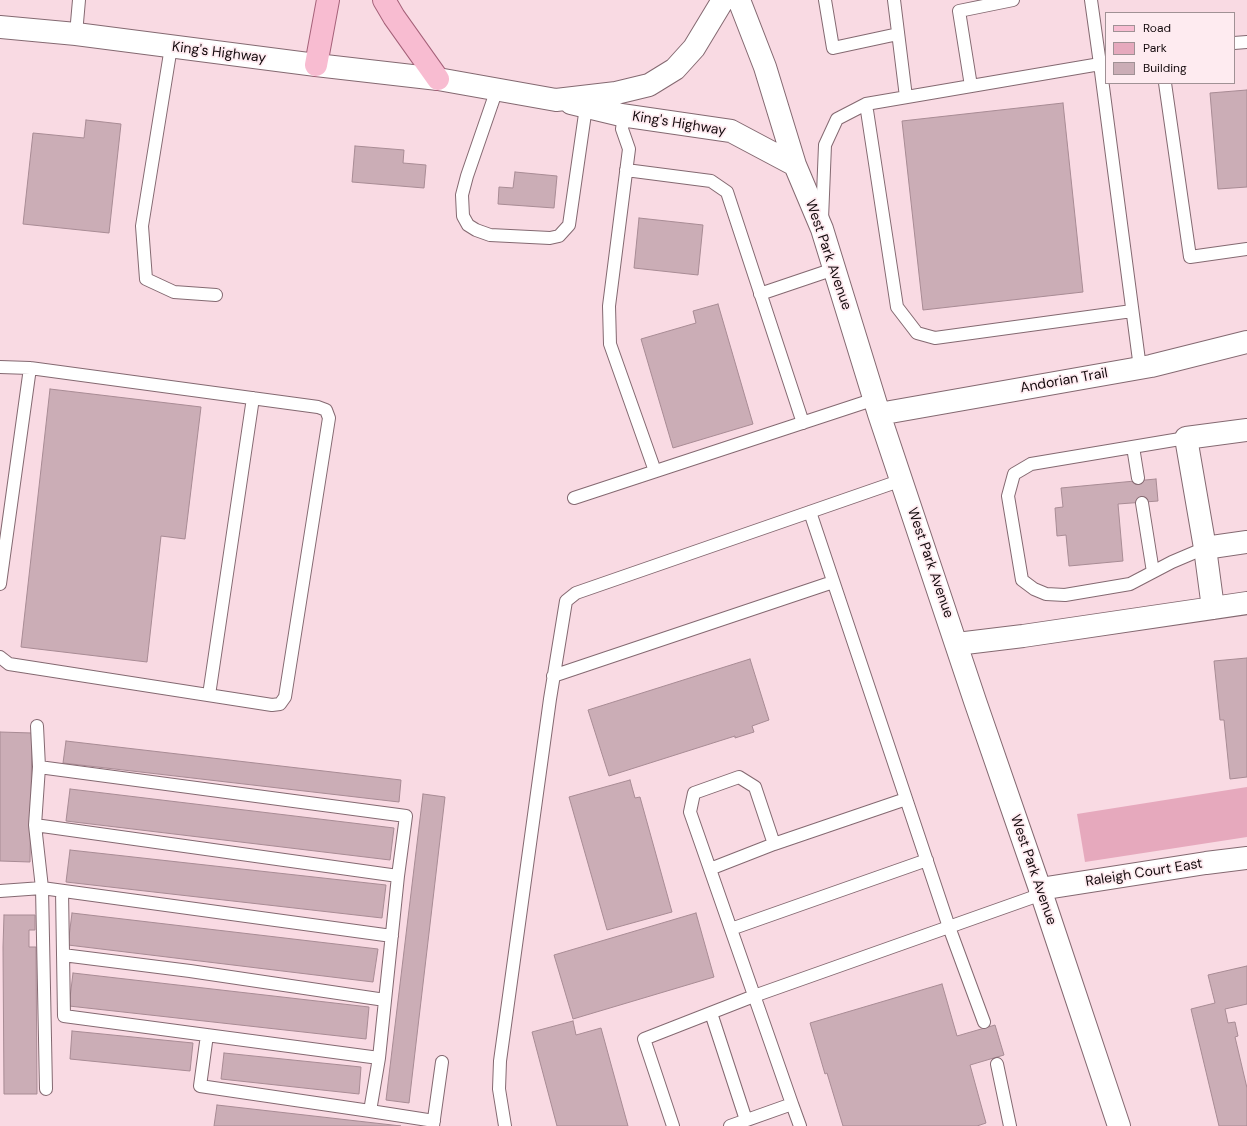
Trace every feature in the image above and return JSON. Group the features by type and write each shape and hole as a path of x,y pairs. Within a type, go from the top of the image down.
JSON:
{"main road":[{"path":"316,65 328,0"},
{"path":"384,0 394,17 438,79"}],"street":[{"path":"556,100 616,93 649,85 675,69 694,48 723,0"},
{"name":"West Park Avenue","path":"739,0 765,67 795,165 822,229 877,407 1119,1126"},
{"name":"King's Highway","path":"0,27 76,34 438,79 497,89 624,115 731,131 795,165"},
{"name":"Andorian Trail","path":"877,407 1140,368 1247,342"},
{"path":"1213,608 1205,548 1186,438 1247,430"},
{"path":"1205,548 1247,542"},
{"path":"957,644 1039,634 1247,602"},
{"name":"Raleigh Court East","path":"1041,892 1206,863 1247,858"}],"lane":[{"path":"76,34 80,0"},
{"path":"826,0 833,48 898,34"},
{"path":"894,0 906,97"},
{"path":"972,86 959,6 1013,0"},
{"path":"1091,0 1140,368"},
{"path":"1235,43 1247,42"},
{"path":"171,47 142,226 146,279 174,292 216,295"},
{"path":"822,229 825,145 837,119 866,104 1100,64"},
{"path":"1165,84 1190,257 1247,249"},
{"path":"497,89 467,176 462,195 463,216 468,225 476,230 490,235 550,238 559,236 569,225 586,107"},
{"path":"866,104 897,308 917,332 935,338 1132,310"},
{"path":"624,115 622,129 629,148 609,306 610,344 655,471"},
{"path":"626,170 711,181 727,192 803,423"},
{"path":"760,294 834,269"},
{"path":"0,366 30,368 318,407 326,410 329,418 285,697 280,704 272,705 9,664 0,657"},
{"path":"0,584 30,368"},
{"path":"209,695 252,398"},
{"path":"574,498 803,423 877,407"},
{"path":"1186,438 1031,464 1014,474 1008,496 1022,580 1034,589 1046,594 1065,595 1130,584 1172,562 1205,548"},
{"path":"1133,447 1138,478"},
{"path":"505,1126 500,1089 500,1061 553,676 566,601 576,593 902,480"},
{"path":"1142,503 1153,572"},
{"path":"810,512 949,927 984,1022"},
{"path":"553,676 834,582"},
{"path":"37,726 38,767 35,826 42,888 46,1090"},
{"path":"38,767 406,816 378,1058 370,1111"},
{"path":"774,844 755,787 739,778 694,793 690,812 800,1126"},
{"path":"710,869 774,844 906,798"},
{"path":"35,826 398,876"},
{"path":"732,930 927,860"},
{"path":"0,890 42,888 392,936"},
{"path":"62,891 64,1016 378,1058"},
{"path":"673,1126 644,1039 754,996 949,927 1041,892"},
{"path":"63,955 190,971 385,1000"},
{"path":"711,1013 746,1120"},
{"path":"207,1035 200,1086 370,1111 434,1124 442,1062"},
{"path":"997,1064 1010,1126"},
{"path":"730,1126 792,1104"}],"green space":[{"path":"1247,787 1247,837 1085,862 1077,814"}],"building":[{"path":"1247,90 1247,187 1218,189 1210,93"},
{"path":"1063,103 1083,292 923,310 902,121"},
{"path":"86,120 121,124 109,233 23,224 33,133 84,138"},
{"path":"355,146 404,150 403,163 426,165 424,188 352,182"},
{"path":"515,172 557,176 554,208 498,204 499,187 513,188"},
{"path":"639,218 703,225 698,275 634,268"},
{"path":"718,304 753,424 673,448 641,339 696,323 693,311"},
{"path":"50,389 201,407 185,539 161,536 147,662 21,647"},
{"path":"1156,479 1158,501 1118,504 1123,561 1069,566 1066,535 1057,536 1055,508 1063,507 1061,488"},
{"path":"1247,658 1247,777 1230,779 1224,720 1220,720 1214,661"},
{"path":"750,659 769,720 752,726 754,732 735,738 735,736 609,776 588,710"},
{"path":"0,732 32,733 30,862 0,861"},
{"path":"66,741 401,780 399,802 63,763"},
{"path":"630,780 635,798 640,797 672,912 607,930 569,797"},
{"path":"70,789 394,828 390,860 66,821"},
{"path":"423,794 445,797 409,1103 386,1100"},
{"path":"70,850 386,885 382,918 66,882"},
{"path":"72,913 378,949 373,982 68,945"},
{"path":"696,913 714,977 573,1019 554,955"},
{"path":"4,915 35,915 35,930 29,930 29,947 36,947 37,1094 4,1094"},
{"path":"1247,966 1247,1004 1225,1009 1228,1023 1235,1022 1238,1036 1235,1037 1247,1088 1247,1126 1219,1126 1191,1009 1215,1003 1208,975"},
{"path":"73,973 369,1007 366,1039 69,1006"},
{"path":"942,984 957,1036 995,1025 1004,1055 970,1065 986,1123 977,1126 843,1126 827,1073 825,1074 810,1023"},
{"path":"573,1021 576,1035 601,1028 628,1126 557,1126 532,1032"},
{"path":"72,1031 193,1043 190,1071 70,1059"},
{"path":"224,1053 361,1067 359,1094 221,1079"},
{"path":"217,1105 401,1126 214,1126"}]}
